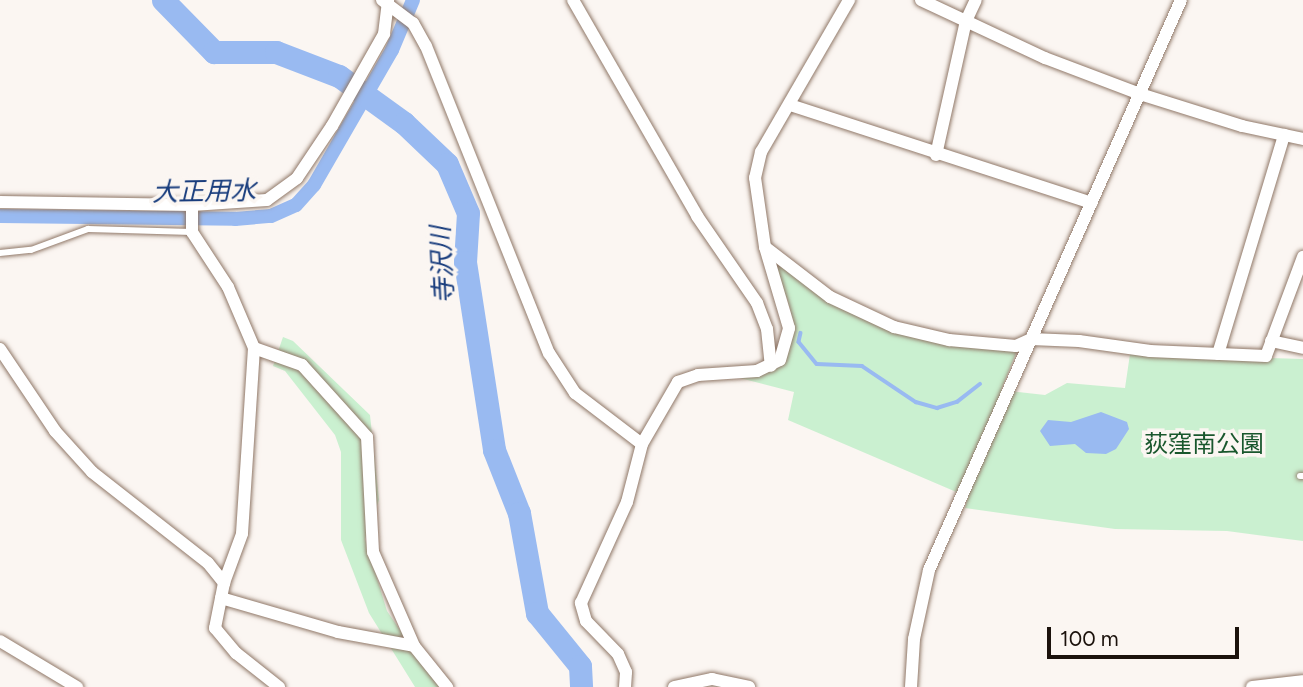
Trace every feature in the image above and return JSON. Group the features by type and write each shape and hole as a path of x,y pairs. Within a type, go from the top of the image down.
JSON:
{"street":[{"path":"573,0 697,216 757,303 767,330 771,366"},
{"path":"625,687 626,672 618,654 586,621 581,603 626,502 642,444 678,382 698,375 757,371 780,360 789,328 765,247 755,178 761,152 849,0"},
{"path":"921,0 1045,58 1140,94 1303,139"},
{"path":"936,155 966,21 976,0"},
{"path":"911,687 914,639 929,570 1181,0"},
{"path":"388,4 412,23 426,46 549,353 575,393 642,444"},
{"path":"0,202 192,208 256,203 278,194 305,168 384,34 388,4"},
{"path":"790,105 936,155 1091,203"},
{"path":"1218,354 1284,135"},
{"path":"192,208 192,230 228,287 254,348 242,534 224,583 215,628 236,653 279,687"},
{"path":"765,247 830,297 894,327 949,340 1016,345 1031,339 1266,356 1303,257"},
{"path":"1271,341 1303,348"},
{"path":"254,348 302,365 368,437 373,552 414,646 447,687"},
{"path":"0,349 55,431 92,472 208,563 224,583"},
{"path":"221,598 338,632 414,646"},
{"path":"0,641 77,687"},
{"path":"674,687 712,679 749,687"},
{"path":"1252,687 1303,681"}],"lane":[{"path":"0,253 31,250 88,229 192,230"}],"green space":[{"name":"荻窪南公園","path":"774,262 896,333 1018,348 1001,390 1045,395 1067,383 1125,388 1130,354 1303,359 1303,541 1227,531 1115,529 965,508 968,497 788,420 794,392 732,376 783,364 794,324 787,298 776,280"},
{"path":"283,337 293,341 370,415 379,500 365,539 387,611 439,687 415,687 369,613 341,540 341,452 335,435 285,371 273,366"}],"water":[{"path":"1101,412 1127,422 1129,429 1116,449 1106,454 1086,453 1075,444 1050,446 1040,431 1048,420 1071,422"}],"waterway":[{"name":"寺沢川","path":"163,0 214,52 276,52 339,76 404,123 447,164 468,213 465,262 494,450 519,513 537,613 580,666 581,687"},
{"name":"大正用水","path":"0,216 235,219 271,216 296,205 314,185 392,50 413,0"},
{"path":"801,333 799,342 817,364 862,366 916,402 937,408 957,402 980,384"}]}
